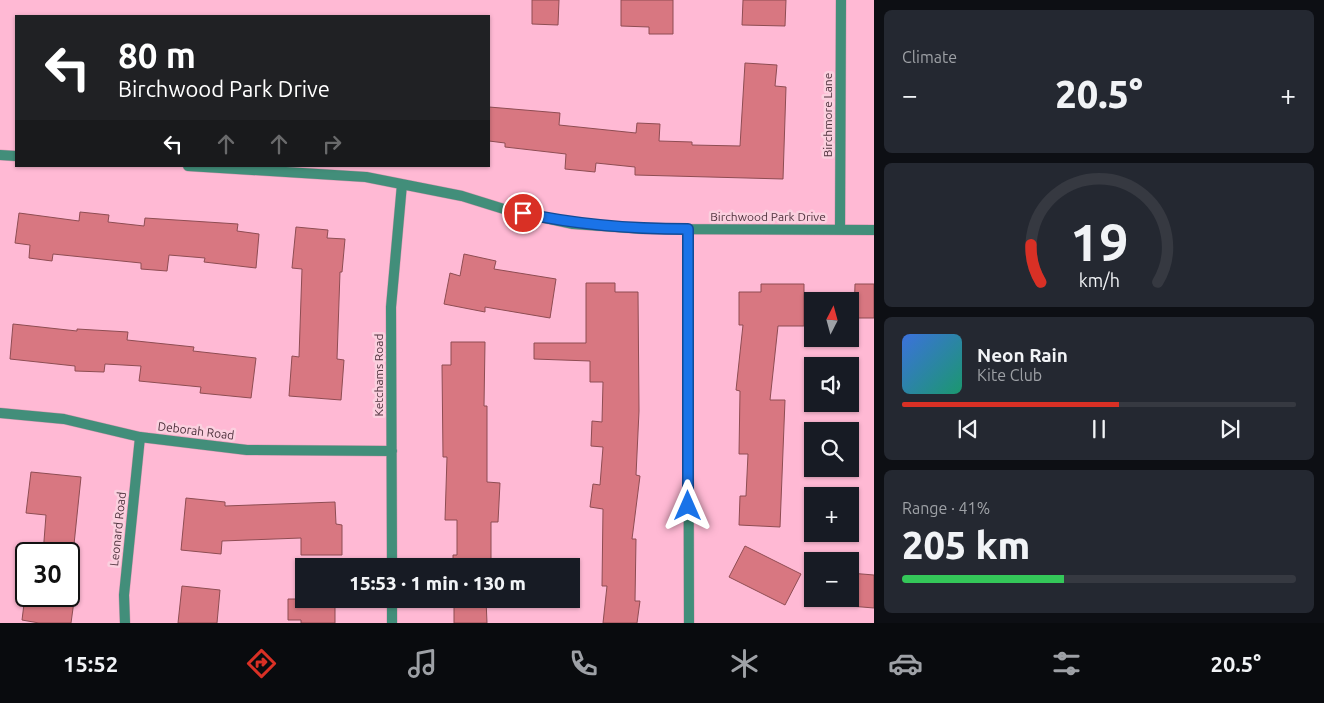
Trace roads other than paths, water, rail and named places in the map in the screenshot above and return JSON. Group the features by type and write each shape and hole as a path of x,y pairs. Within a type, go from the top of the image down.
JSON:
{"street":[{"name":"Birchmore Lane","path":"840,0 840,230"},
{"path":"0,155 15,156"},
{"name":"Birchwood Park Drive","path":"204,167 366,177 573,224 644,229 874,230"},
{"name":"Ketchams Road","path":"392,558 391,307 402,184"},
{"path":"688,229 689,623"},
{"name":"Deborah Road","path":"0,413 64,419 140,438 247,450 392,451"},
{"name":"Leonard Road","path":"125,623 124,595 140,438"},
{"path":"392,608 392,623"}]}
